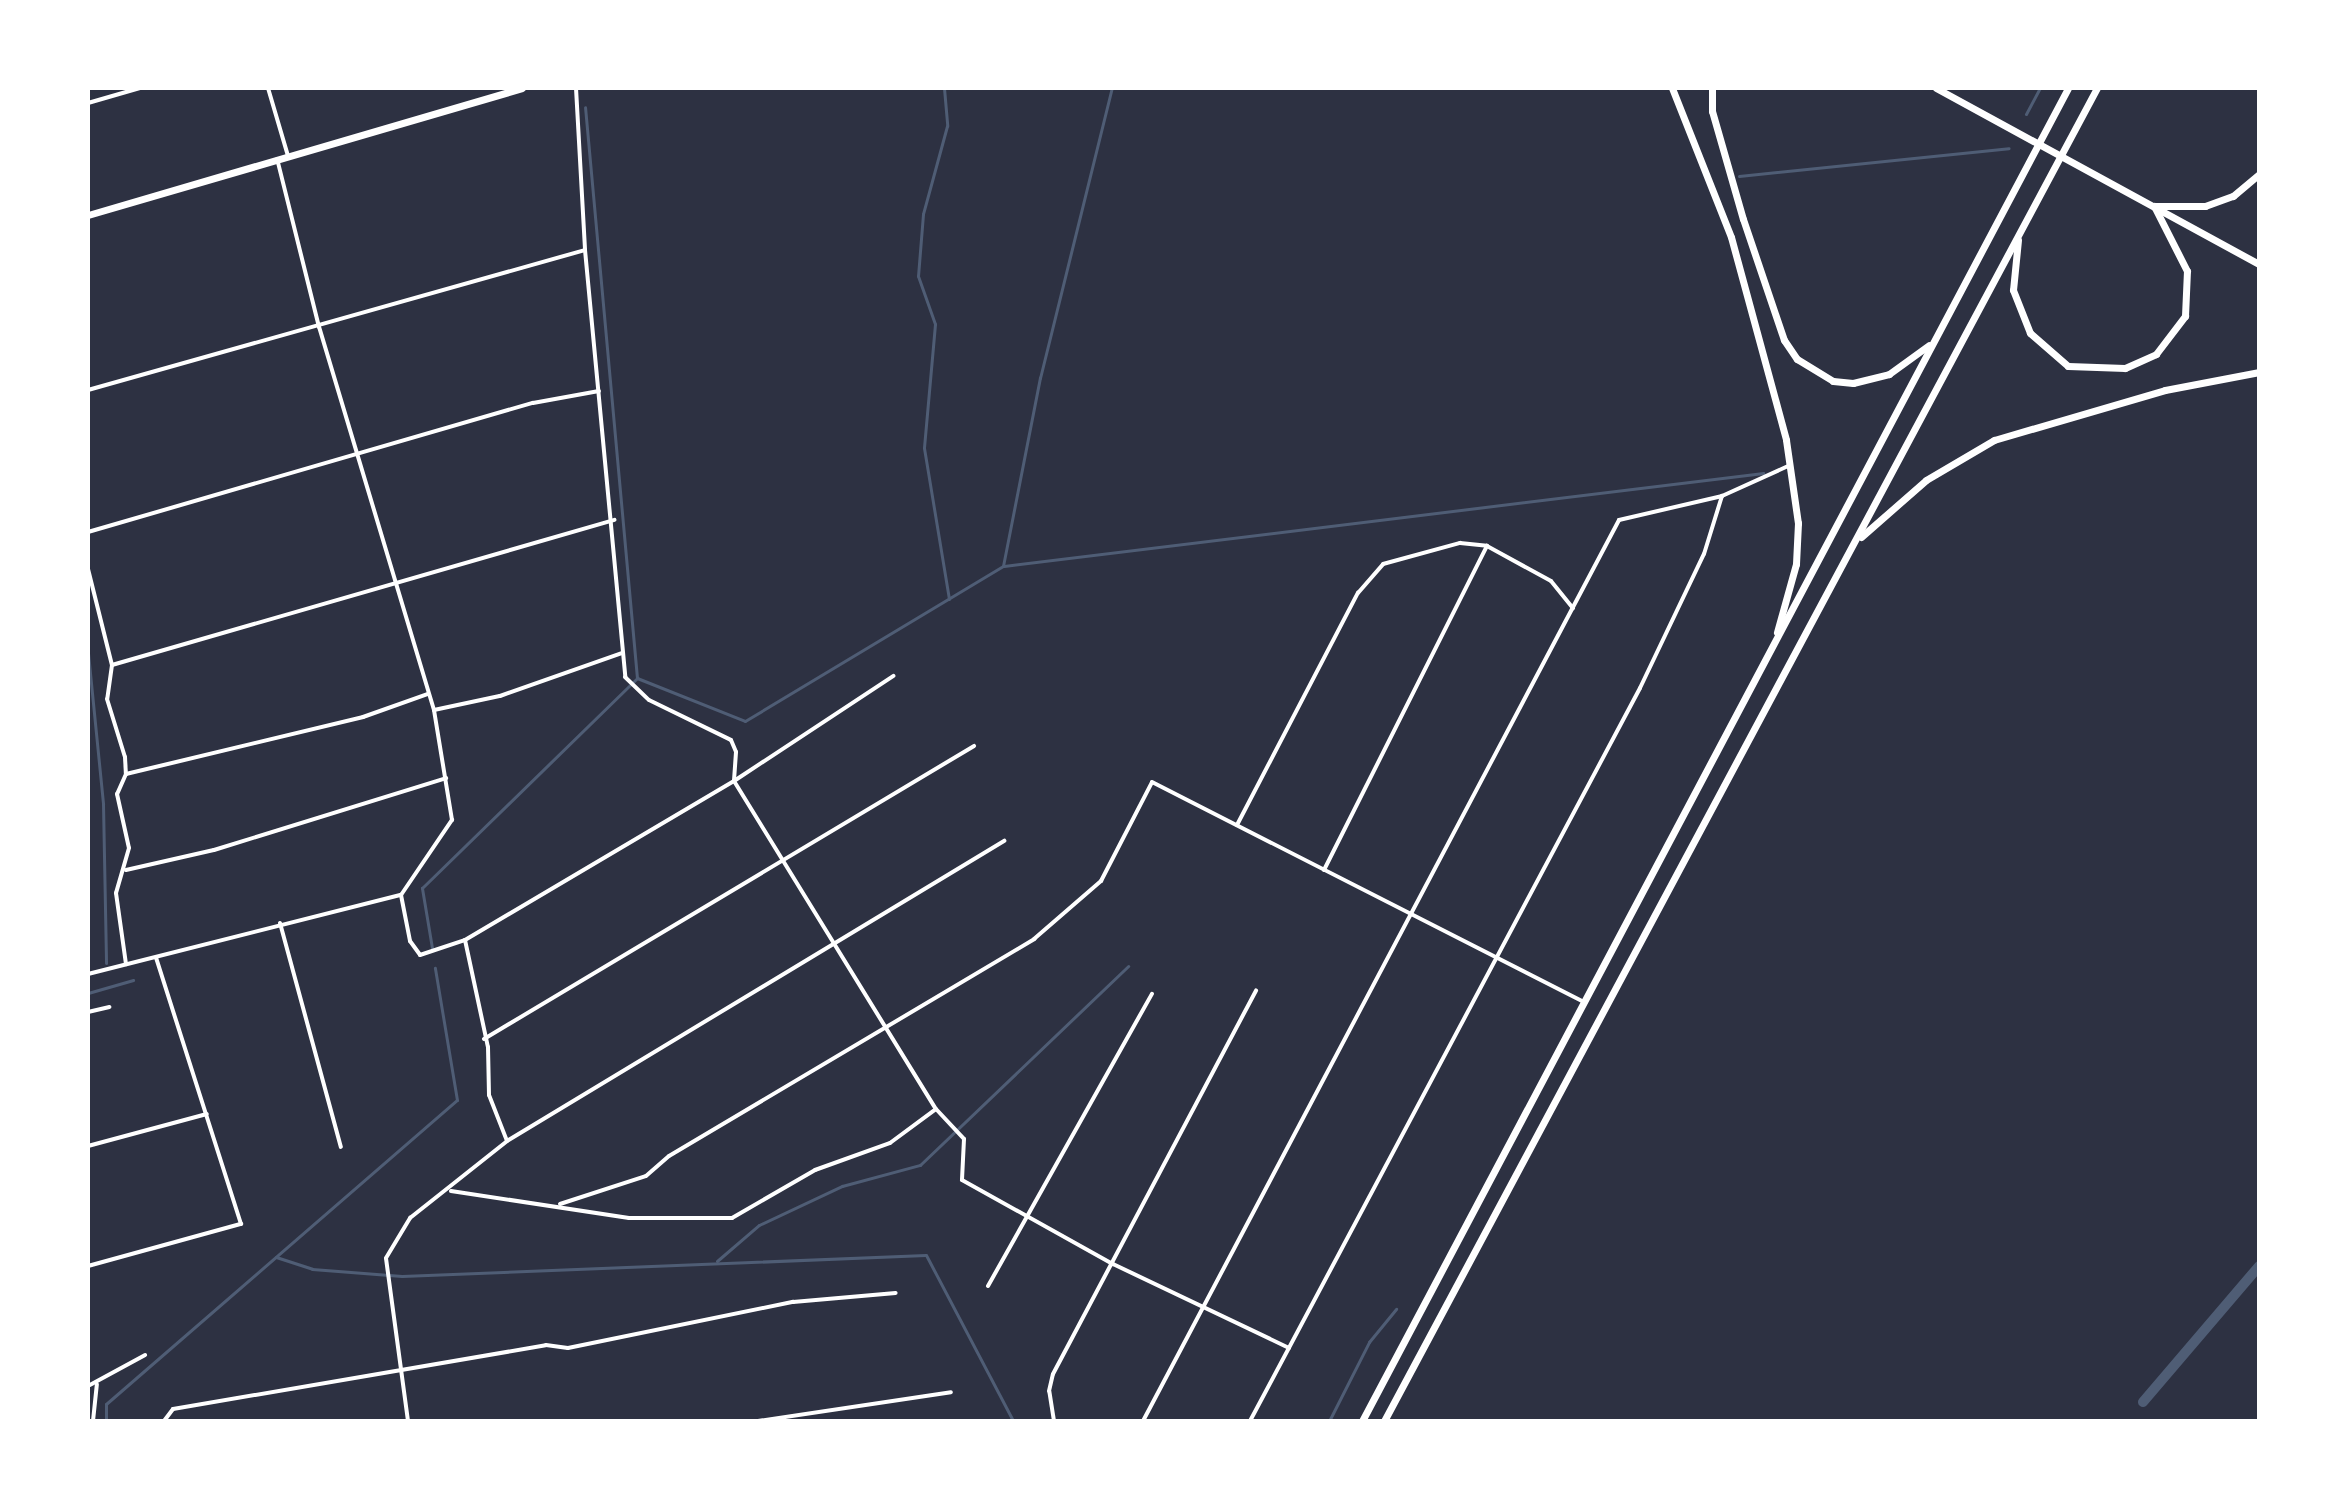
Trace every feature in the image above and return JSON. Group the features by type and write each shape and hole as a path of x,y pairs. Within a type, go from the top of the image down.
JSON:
{"main road":[{"path":"88,215 522,88"},
{"path":"1672,88 1731,237 1789,466 1798,523 1796,564 1776,638"},
{"path":"1712,88 1712,111 1743,219 1784,340 1797,359 1833,381 1853,383 1889,374 1930,343"},
{"path":"1936,88 2259,264"},
{"path":"1362,1421 1581,1001 2068,88"},
{"path":"1384,1421 1857,542 2018,235 2100,88"},
{"path":"2154,206 2205,206 2233,196 2259,174"},
{"path":"2018,235 2013,290 2030,333 2068,366 2125,368 2156,354 2185,316 2187,271 2154,206"},
{"path":"1857,542 1926,480 1994,440 2165,390 2259,372"}],"street":[{"path":"88,103 140,88"},
{"path":"268,88 288,156"},
{"path":"576,88 585,250 614,520 625,677 633,688 731,740 736,752 734,781 936,1109 956,1125 964,1139 962,1180 1113,1264 1289,1348"},
{"path":"88,974 280,923 401,895 452,820 434,710 319,327 277,159"},
{"path":"88,390 585,250"},
{"path":"88,532 533,403 599,391"},
{"path":"1143,1421 1370,983 1412,916 1619,520 1722,496 1789,466"},
{"path":"1250,1421 1499,958 1686,595 1722,496"},
{"path":"112,665 614,520"},
{"path":"1237,825 1358,593 1383,564 1460,543 1487,546 1551,581 1573,608"},
{"path":"1324,870 1487,546"},
{"path":"88,569 112,665 107,699 126,774 117,794 129,848 126,870 116,893 126,964"},
{"path":"434,710 500,696 622,653"},
{"path":"401,895 410,941 420,955 465,940 734,781 893,676"},
{"path":"126,774 363,717 428,694"},
{"path":"484,1039 785,863 974,746"},
{"path":"126,870 214,850 446,778"},
{"path":"560,1204 646,1176 669,1156 1034,939 1101,881 1144,790 1152,782 1167,785 1237,825 1581,1001"},
{"path":"408,1421 386,1258 410,1218 451,1191 507,1141 1004,841"},
{"path":"280,923 341,1147"},
{"path":"465,940 484,1039 489,1095 507,1141"},
{"path":"88,1266 241,1224 156,958"},
{"path":"1054,1421 1049,1391 1053,1374 1256,990"},
{"path":"988,1286 1152,994"},
{"path":"88,1012 109,1007"},
{"path":"451,1191 560,1204 629,1218 732,1218 815,1170 890,1143 936,1109"},
{"path":"88,1146 207,1114"},
{"path":"164,1421 173,1409 546,1345 568,1348 793,1302 896,1293"},
{"path":"88,1386 97,1384 145,1355"},
{"path":"93,1421 97,1384"},
{"path":"758,1421 951,1392"}],"waterway":[{"path":"944,88 947,126 923,214 918,276 935,324 924,448 949,599"},
{"path":"637,678 745,721 1003,566 1040,378 1112,88"},
{"path":"2026,114 2040,88"},
{"path":"432,948 422,888 637,678 585,107"},
{"path":"1739,176 2009,148"},
{"path":"1004,566 1763,473"},
{"path":"88,653 103,804 106,963"},
{"path":"717,1261 759,1225 842,1186 920,1165 1128,966"},
{"path":"106,1421 106,1404 457,1100 435,968"},
{"path":"88,993 133,980"},
{"path":"276,1257 312,1269 402,1276 926,1255 1013,1421"},
{"path":"2143,1402 2259,1266"},
{"path":"1329,1421 1369,1342 1396,1309"}]}
